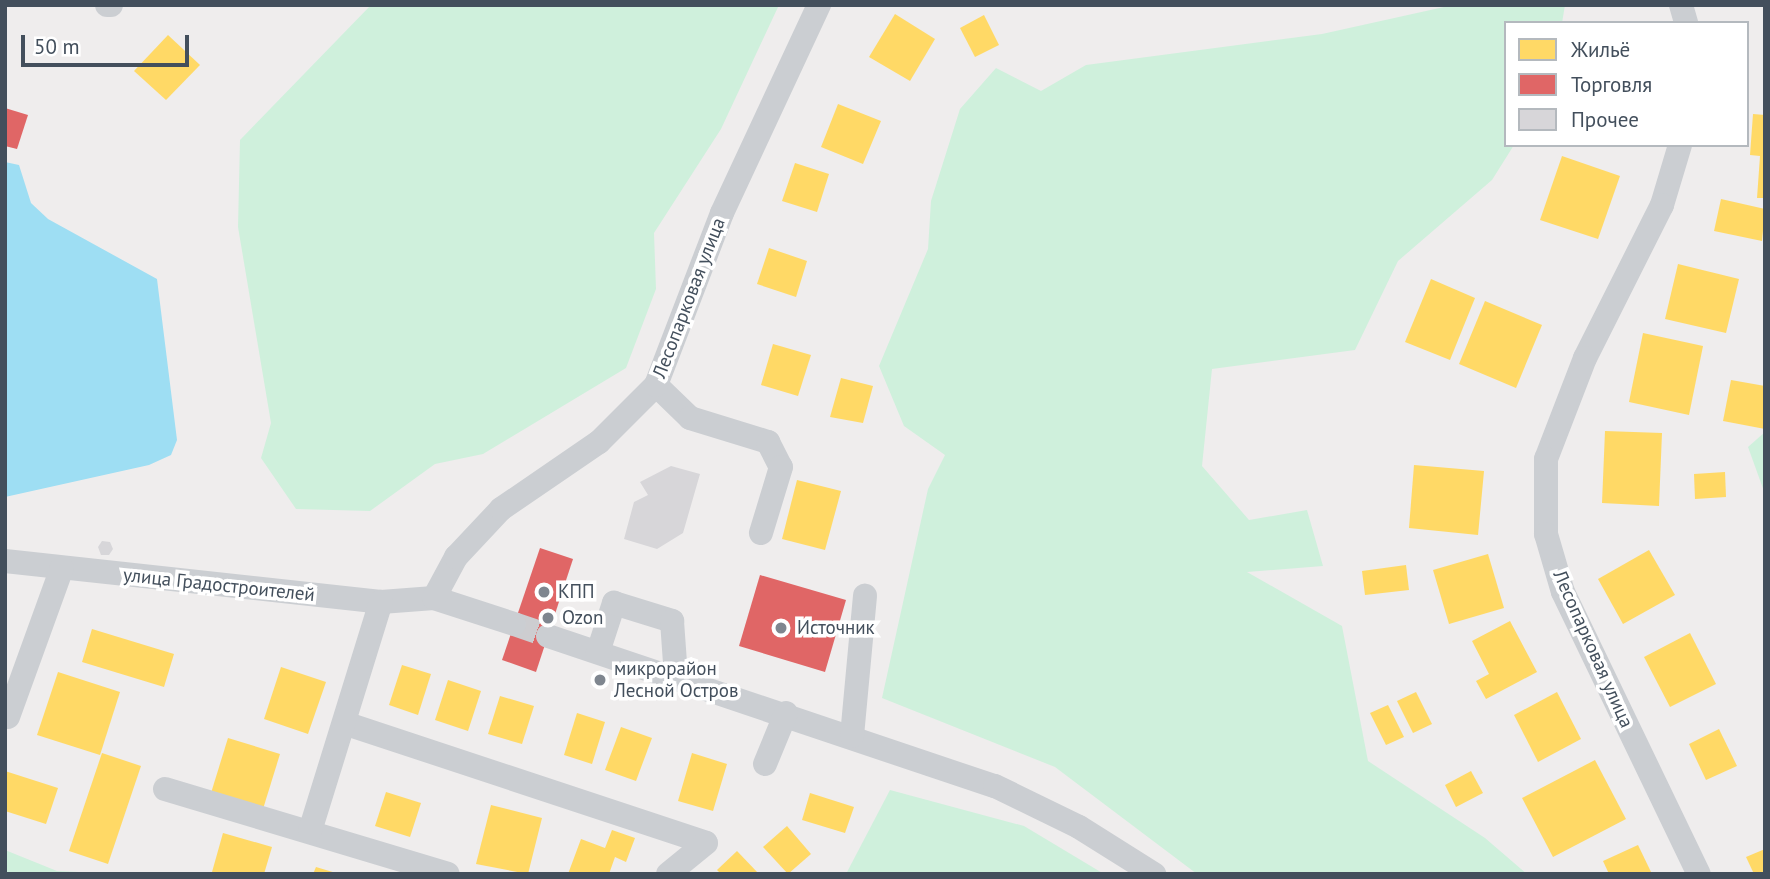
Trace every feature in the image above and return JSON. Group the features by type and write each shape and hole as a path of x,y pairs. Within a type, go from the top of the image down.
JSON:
{"street":[{"name":"Лесопарковая улица","path":"434,598 456,557 501,509 599,442 656,385 722,213 819,5"},
{"name":"Лесопарковая улица","path":"1679,147 1662,205 1585,358 1546,459 1546,534 1563,592 1699,874"},
{"path":"656,385 690,418 768,442 780,467 761,533"},
{"name":"улица Градостроителей","path":"5,561 381,602 434,598"},
{"path":"8,717 62,568"},
{"path":"864,740 865,596"},
{"path":"434,598 514,624"},
{"path":"310,831 381,602"},
{"path":"598,652 614,603 672,621 677,677"},
{"path":"548,636 786,713 1034,803 1154,874"},
{"path":"765,764 786,713"},
{"path":"344,723 706,843 668,874"},
{"path":"164,789 448,874"}],"green space":[{"path":"371,5 779,5 721,129 654,233 656,289 626,368 483,454 435,464 370,511 296,509 261,458 271,423 238,227 240,140"},
{"path":"1453,5 1565,5 1562,21 1504,21 1504,147 1513,147 1492,180 1398,261 1355,350 1212,369 1202,466 1249,520 1307,510 1323,566 1247,572 1342,626 1368,761 1485,838 1527,874 1197,874 1055,767 882,698 928,489 945,455 904,426 879,366 928,249 931,201 960,109 996,68 1041,91 1086,65 1322,34"},
{"path":"1765,432 1765,494 1748,447"},
{"path":"890,790 1024,826 1104,874 846,874"},
{"path":"5,850 57,871 122,874 5,874"}],"water":[{"path":"5,162 19,165 31,203 48,219 157,279 177,440 171,455 149,465 5,497"}],"building: Жильё":[{"path":"895,14 935,39 910,81 869,57"},
{"path":"984,15 999,45 975,57 960,28"},
{"path":"168,35 200,65 166,100 134,71"},
{"path":"838,104 881,121 863,164 821,147"},
{"path":"1753,114 1765,115 1765,198 1757,198 1760,156 1750,155"},
{"path":"1562,156 1620,176 1598,239 1540,220"},
{"path":"795,163 829,174 817,212 782,201"},
{"path":"1721,199 1765,209 1762,241 1714,231"},
{"path":"769,248 807,261 796,297 757,284"},
{"path":"1678,264 1739,279 1726,333 1665,319"},
{"path":"1431,279 1475,298 1450,360 1405,342"},
{"path":"1485,301 1542,325 1516,388 1459,364"},
{"path":"1643,333 1703,346 1689,415 1629,402"},
{"path":"773,344 811,355 798,396 761,385"},
{"path":"841,378 873,386 863,423 830,417"},
{"path":"1731,380 1765,386 1765,429 1723,421"},
{"path":"1605,431 1662,433 1659,506 1602,503"},
{"path":"1414,465 1484,471 1478,535 1409,528"},
{"path":"1725,472 1726,497 1695,499 1694,474"},
{"path":"797,480 841,491 825,550 782,539"},
{"path":"1649,550 1675,595 1623,624 1598,579"},
{"path":"1488,554 1504,608 1449,624 1433,570"},
{"path":"1406,565 1409,590 1365,595 1362,571"},
{"path":"1510,621 1537,672 1486,699 1476,681 1489,674 1472,641"},
{"path":"92,629 174,654 164,687 82,662"},
{"path":"1690,633 1716,684 1670,707 1644,657"},
{"path":"402,665 431,674 418,715 389,705"},
{"path":"281,667 326,682 308,734 264,719"},
{"path":"58,672 120,692 100,755 37,735"},
{"path":"448,680 481,691 468,731 435,720"},
{"path":"1416,692 1432,724 1413,733 1397,701"},
{"path":"1557,692 1581,739 1538,762 1514,715"},
{"path":"500,696 534,706 522,744 488,734"},
{"path":"1388,705 1404,737 1386,745 1370,713"},
{"path":"577,713 605,722 592,764 564,755"},
{"path":"621,727 652,738 636,781 605,770"},
{"path":"1719,729 1737,766 1706,780 1689,744"},
{"path":"228,738 280,754 263,809 211,793"},
{"path":"102,753 141,766 108,864 69,851"},
{"path":"692,753 727,764 713,811 678,801"},
{"path":"1595,760 1626,819 1553,857 1522,798"},
{"path":"5,771 58,788 46,824 5,811"},
{"path":"1471,771 1483,793 1456,807 1445,785"},
{"path":"386,792 421,803 410,837 375,826"},
{"path":"810,793 854,807 845,833 802,820"},
{"path":"491,805 542,818 528,874 476,864"},
{"path":"787,826 811,854 788,874 763,847"},
{"path":"612,830 635,838 626,862 615,857 609,874 568,874 581,839 605,848"},
{"path":"223,833 272,847 264,874 212,872"},
{"path":"1638,845 1652,874 1609,874 1603,861"},
{"path":"1765,849 1765,874 1754,874 1746,857"},
{"path":"737,851 759,874 721,874 717,870"},
{"path":"316,867 336,873 336,874 313,874"}],"building: Торговля":[{"path":"5,108 28,115 17,149 5,146"},
{"name":"КПП","path":"540,548 573,559 536,672 502,660"},
{"path":"760,575 846,600 825,672 739,646"}],"building: Прочее":[{"path":"671,466 700,474 683,533 657,549 624,539 634,502 648,495 640,482"},
{"path":"102,541 110,542 113,549 109,555 101,555 98,547"}],"tunnel":[{"path":"514,624 548,636"}],"place":[{"name":"КПП","path":"544,592"},
{"name":"Ozon","path":"548,618"},
{"name":"Источник","path":"781,628"},
{"name":"микрорайон Лесной Остров","path":"600,680"}]}
